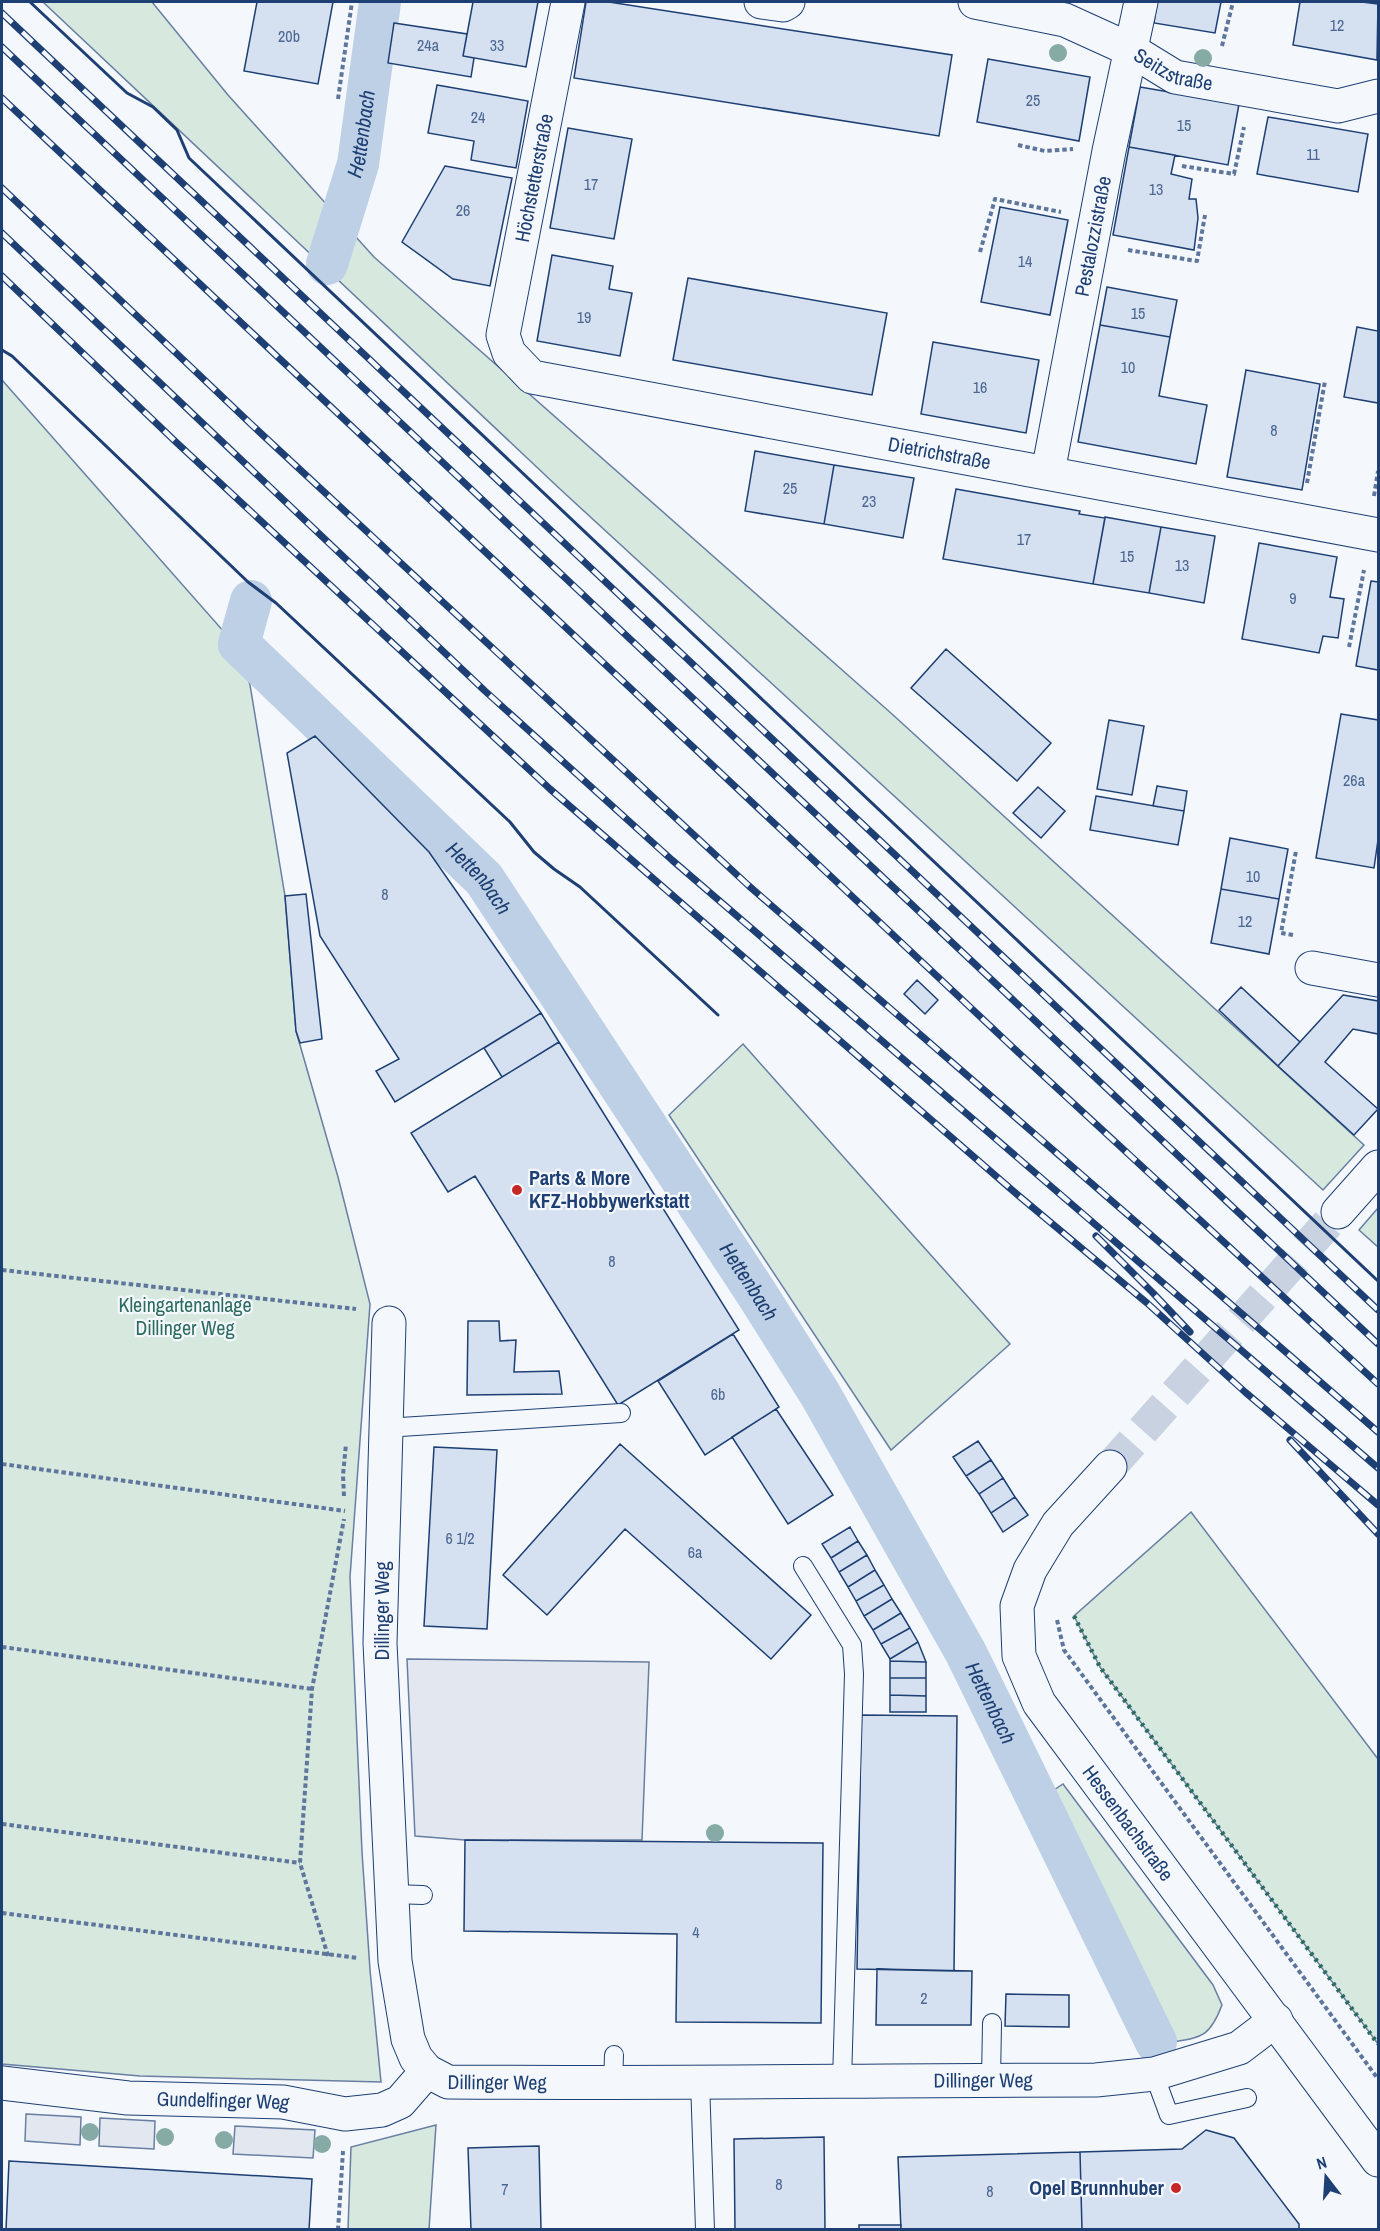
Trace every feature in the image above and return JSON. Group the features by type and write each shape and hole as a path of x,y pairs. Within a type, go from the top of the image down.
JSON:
{"street":[{"name":"Höchstetterstraße","path":"509,353 503,335 568,2"},
{"path":"761,2 783,5 788,2"},
{"name":"Seitzstraße","path":"975,2 1065,20 1131,50 1175,77 1338,106 1378,96"},
{"name":"Pestalozzistraße","path":"1048,472 1109,152 1141,2"},
{"name":"Dietrichstraße","path":"509,353 532,377 1375,534"},
{"path":"1312,968 1378,980"},
{"path":"1338,1212 1378,1167"},
{"name":"Dillinger Weg","path":"389,1323 380,1643 408,1894 395,1961 408,2039 416,2058 427,2071 448,2082 614,2069 700,2081 1096,2080 1154,2074 1239,2048 1276,2020"},
{"name":"Hessenbachstraße","path":"1110,1467 1058,1524 1030,1570 1017,1606 1019,1656 1039,1703 1378,2160"},
{"name":"Gundelfinger Weg","path":"2,2083 128,2098 283,2103 345,2114 382,2110 400,2102 427,2071"}],"lane":[{"path":"385,1428 621,1413"},
{"path":"803,1566 852,1645 854,1674 842,2080"},
{"path":"991,2080 992,2023"},
{"path":"1154,2074 1168,2115 1247,2098"},
{"path":"700,2081 705,2229"}],"path":[{"path":"338,99 352,2"},
{"path":"1222,46 1233,2"},
{"path":"1182,166 1234,174 1252,91"},
{"path":"1018,146 1045,151 1086,148 1109,152"},
{"path":"980,252 995,199 1094,232 1197,261 1206,215"},
{"path":"1301,521 1325,381"},
{"path":"1349,647 1375,534"},
{"path":"1296,851 1281,933 1304,936"},
{"path":"2,1270 357,1310"},
{"path":"345,1499 343,1475 346,1440"},
{"path":"2,1464 345,1511 312,1689 300,1863 328,1956"},
{"path":"1054,1609 1064,1650 1378,2079"},
{"path":"2,1647 312,1689"},
{"path":"2,1824 300,1863"},
{"path":"2,1913 328,1956 395,1961"},
{"path":"338,2229 345,2114"}],"green space":[{"path":"43,2 152,2 228,95 374,257 892,714 1364,1145 1323,1190 560,489"},
{"name":"Kleingartenanlage Dillinger Weg","path":"2,380 240,650 250,685 285,896 296,1031 338,1177 370,1304 350,1577 362,1852 381,2082 140,2076 2,2064"},
{"path":"743,1044 1010,1344 891,1450 669,1115"},
{"path":"1378,1208 1378,1247 1359,1230"},
{"path":"1191,1512 1378,1759 1378,2044 1100,1667 1074,1616"},
{"path":"1063,1784 1213,1985 1222,2005 1213,2024 1202,2035 1167,2043 1045,1796"},
{"path":"436,2125 429,2229 348,2229 351,2147"}],"shaded area":[{"path":"407,1659 649,1662 642,1840 465,1840 415,1836"},
{"path":"26,2114 81,2117 80,2145 25,2141"},
{"path":"100,2118 155,2121 154,2149 99,2146"},
{"path":"235,2126 315,2130 313,2158 233,2154"}],"building":[{"path":"257,2 333,2 318,84 244,71"},
{"path":"473,2 538,2 526,67 463,56"},
{"path":"586,2 609,2 952,55 939,136 574,78"},
{"path":"1157,2 1221,2 1215,33 1154,23"},
{"path":"1300,2 1378,4 1377,60 1293,45"},
{"path":"394,23 467,34 463,56 474,58 471,77 388,63"},
{"path":"988,59 1090,77 1079,141 977,122"},
{"path":"437,85 528,101 516,168 471,160 474,141 428,133"},
{"path":"1140,87 1239,104 1228,165 1129,147"},
{"path":"1268,117 1368,134 1358,192 1257,174"},
{"path":"568,128 632,139 614,239 550,228"},
{"path":"1129,147 1175,155 1171,174 1192,179 1189,199 1196,199 1198,218 1194,250 1113,235"},
{"path":"445,166 512,178 490,286 453,279 402,242"},
{"path":"1000,207 1068,220 1050,315 981,302"},
{"path":"552,255 613,266 609,289 632,293 620,356 537,341"},
{"path":"688,278 887,313 872,395 673,360"},
{"path":"1107,287 1177,300 1170,337 1100,325"},
{"path":"1100,325 1170,337 1159,396 1207,405 1196,464 1078,442"},
{"path":"1357,327 1378,331 1378,403 1344,397"},
{"path":"933,342 1039,360 1026,433 921,414"},
{"path":"1246,370 1320,384 1302,490 1227,477"},
{"path":"755,451 834,465 824,524 745,511"},
{"path":"834,465 914,478 903,538 824,524"},
{"path":"956,489 1080,511 1079,514 1105,518 1093,584 943,559"},
{"path":"1105,517 1161,527 1149,593 1093,584"},
{"path":"1161,527 1215,536 1204,603 1149,593"},
{"path":"1259,543 1337,557 1330,597 1344,599 1338,638 1323,636 1319,653 1242,639"},
{"path":"1371,581 1378,582 1378,670 1356,666"},
{"path":"946,649 1051,743 1017,781 911,688"},
{"path":"1341,714 1378,720 1378,840 1374,868 1316,858"},
{"path":"1109,720 1144,726 1132,795 1097,789"},
{"path":"315,736 429,852 541,1013 395,1102 376,1071 399,1059 320,936 287,753"},
{"path":"1157,786 1187,791 1184,811 1153,806"},
{"path":"1038,787 1065,811 1041,838 1013,813"},
{"path":"1096,796 1184,811 1178,845 1090,830"},
{"path":"1230,838 1288,849 1279,899 1221,889"},
{"path":"1221,889 1279,899 1269,954 1211,943"},
{"path":"306,894 322,1039 300,1043 296,1031 285,896"},
{"path":"917,980 938,1000 925,1014 904,994"},
{"path":"1241,987 1300,1042 1278,1066 1219,1010"},
{"path":"1343,995 1378,1001 1378,1034 1353,1029 1325,1062 1378,1109 1354,1135 1278,1066"},
{"path":"541,1013 559,1042 502,1077 484,1048"},
{"path":"559,1042 739,1330 618,1405 475,1176 448,1192 411,1133"},
{"path":"468,1321 499,1321 500,1341 516,1340 514,1372 559,1371 562,1394 467,1395"},
{"path":"733,1334 779,1407 705,1455 658,1381"},
{"path":"776,1409 833,1495 788,1524 732,1437"},
{"path":"978,1441 991,1460 966,1476 953,1457"},
{"path":"620,1444 811,1615 771,1659 625,1529 547,1615 503,1575"},
{"path":"434,1447 497,1450 487,1629 424,1626"},
{"path":"991,1460 1003,1478 979,1494 966,1476"},
{"path":"1003,1478 1015,1497 991,1513 979,1494"},
{"path":"1015,1497 1028,1515 1003,1532 991,1513"},
{"path":"850,1527 858,1541 831,1558 822,1544"},
{"path":"858,1541 867,1555 839,1572 831,1558"},
{"path":"867,1555 875,1570 848,1587 839,1572"},
{"path":"875,1570 884,1585 856,1601 848,1587"},
{"path":"884,1585 892,1599 864,1616 856,1601"},
{"path":"892,1599 901,1613 873,1630 864,1616"},
{"path":"901,1613 910,1628 881,1644 873,1630"},
{"path":"910,1628 918,1642 890,1659 881,1644"},
{"path":"918,1642 926,1662 890,1661 890,1659"},
{"path":"890,1661 926,1662 926,1678 890,1678"},
{"path":"890,1678 926,1678 926,1696 890,1695"},
{"path":"890,1695 926,1696 926,1712 890,1712"},
{"path":"861,1715 957,1716 954,1971 857,1969"},
{"path":"465,1840 823,1843 821,2023 676,2022 677,1934 464,1931"},
{"path":"877,1969 972,1971 971,2025 876,2025"},
{"path":"1006,1994 1069,1995 1069,2027 1005,2026"},
{"name":"Opel Brunnhuber","path":"1206,2130 1234,2138 1299,2224 1299,2230 1082,2230 1080,2152 1182,2149"},
{"path":"824,2137 825,2230 735,2230 734,2139"},
{"path":"539,2146 541,2230 471,2230 468,2148"},
{"path":"1080,2152 1082,2230 901,2230 898,2157"},
{"path":"9,2161 312,2179 309,2230 6,2230"},
{"path":"859,2225 901,2225 901,2230 859,2230"}],"waterway":[{"name":"Hettenbach","path":"327,264 358,164 380,2"},
{"name":"Hettenbach","path":"251,601 239,644 484,879 755,1291 820,1394 966,1653 1156,2042"}],"tunnel":[{"path":"1110,1467 1338,1212"}],"railway":[{"path":"2,13 1378,1310"},
{"path":"2,47 1378,1344"},
{"path":"2,98 1021,1055 1378,1384"},
{"path":"2,188 252,425 749,886 1378,1432"},
{"path":"2,233 485,691 672,860 1378,1468"},
{"path":"2,276 177,443 550,789 1378,1505"},
{"path":"1096,1236 1190,1332"},
{"path":"1290,1440 1378,1534"}],"hedge":[{"path":"1074,1616 1100,1667 1378,2044"}],"wall":[{"path":"30,2 127,93 153,107 177,130 189,158 1378,1281"},
{"path":"2,350 12,356 248,582 276,603 510,822 534,852 580,887 718,1015"}],"place":[{"name":"Parts & More KFZ-Hobbywerkstatt","path":"517,1190"},
{"name":"Opel Brunnhuber","path":"1176,2188"}]}
